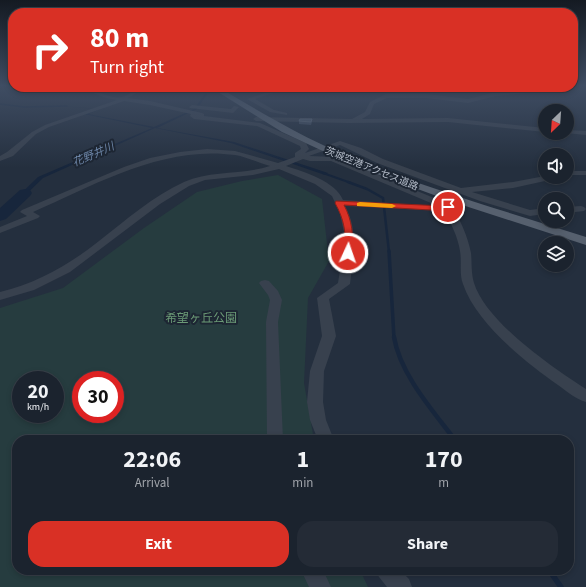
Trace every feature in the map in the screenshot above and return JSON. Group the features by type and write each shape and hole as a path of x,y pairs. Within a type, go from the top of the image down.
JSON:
{"main road":[{"name":"茨城空港アクセス道路","path":"255,113 264,119 403,181 457,200 586,241"},
{"name":"茨城空港アクセス道路","path":"265,113 326,147 448,192 586,236"}],"street":[{"path":"0,159 10,154 34,133 47,126 84,113"},
{"path":"190,113 220,117 264,119 352,121 448,120 538,129"},
{"path":"285,113 302,117 300,119"},
{"path":"352,121 367,113"},
{"path":"193,114 194,117 253,123 265,126 303,146 304,150 298,154 302,156 310,159 332,159 448,207 464,246 468,284 477,301 504,333 522,349 552,374 586,396"},
{"path":"574,132 586,133"},
{"path":"0,296 35,285 74,264 128,223 186,184 208,177 258,172 340,143 380,161 458,190 530,213 538,212"},
{"path":"0,230 35,216 25,212 130,166 180,154 213,152 236,153 284,163 335,193 345,214 350,237 344,284 322,298 329,336 317,371 315,402 318,420 324,435"},
{"path":"574,173 586,173"},
{"path":"458,190 513,185 538,180"},
{"path":"339,203 448,209"},
{"path":"574,210 581,210"},
{"path":"265,283 274,294 276,300 272,322 275,435"},
{"path":"314,575 320,587"},
{"path":"390,575 401,587"}],"green space":[{"name":"希望ヶ丘公園","path":"278,175 322,199 329,261 308,298 304,383 313,435 12,435 12,575 362,575 368,587 0,587 0,308 63,288 144,228 197,192 242,181"}],"water":[{"path":"89,113 88,114 154,127 184,113 188,113 157,128 234,142 328,173 325,175 231,143 155,128 43,178 8,212 3,211 38,177 152,128 84,114"}],"building":[{"path":"300,119 312,119 311,122 299,121"}],"waterway":[{"path":"323,173 351,183"},
{"path":"348,182 367,189 383,198 389,252"},
{"name":"花野井川","path":"0,216 25,193"},
{"path":"389,251 394,338"},
{"path":"394,337 397,351 403,365 418,392 451,435"},
{"path":"553,575 561,587"}],"slow traffic":[{"path":"360,204 392,206"}],"route":[{"path":"348,253 350,237 345,214 339,206 339,203 448,209 448,207"}]}
